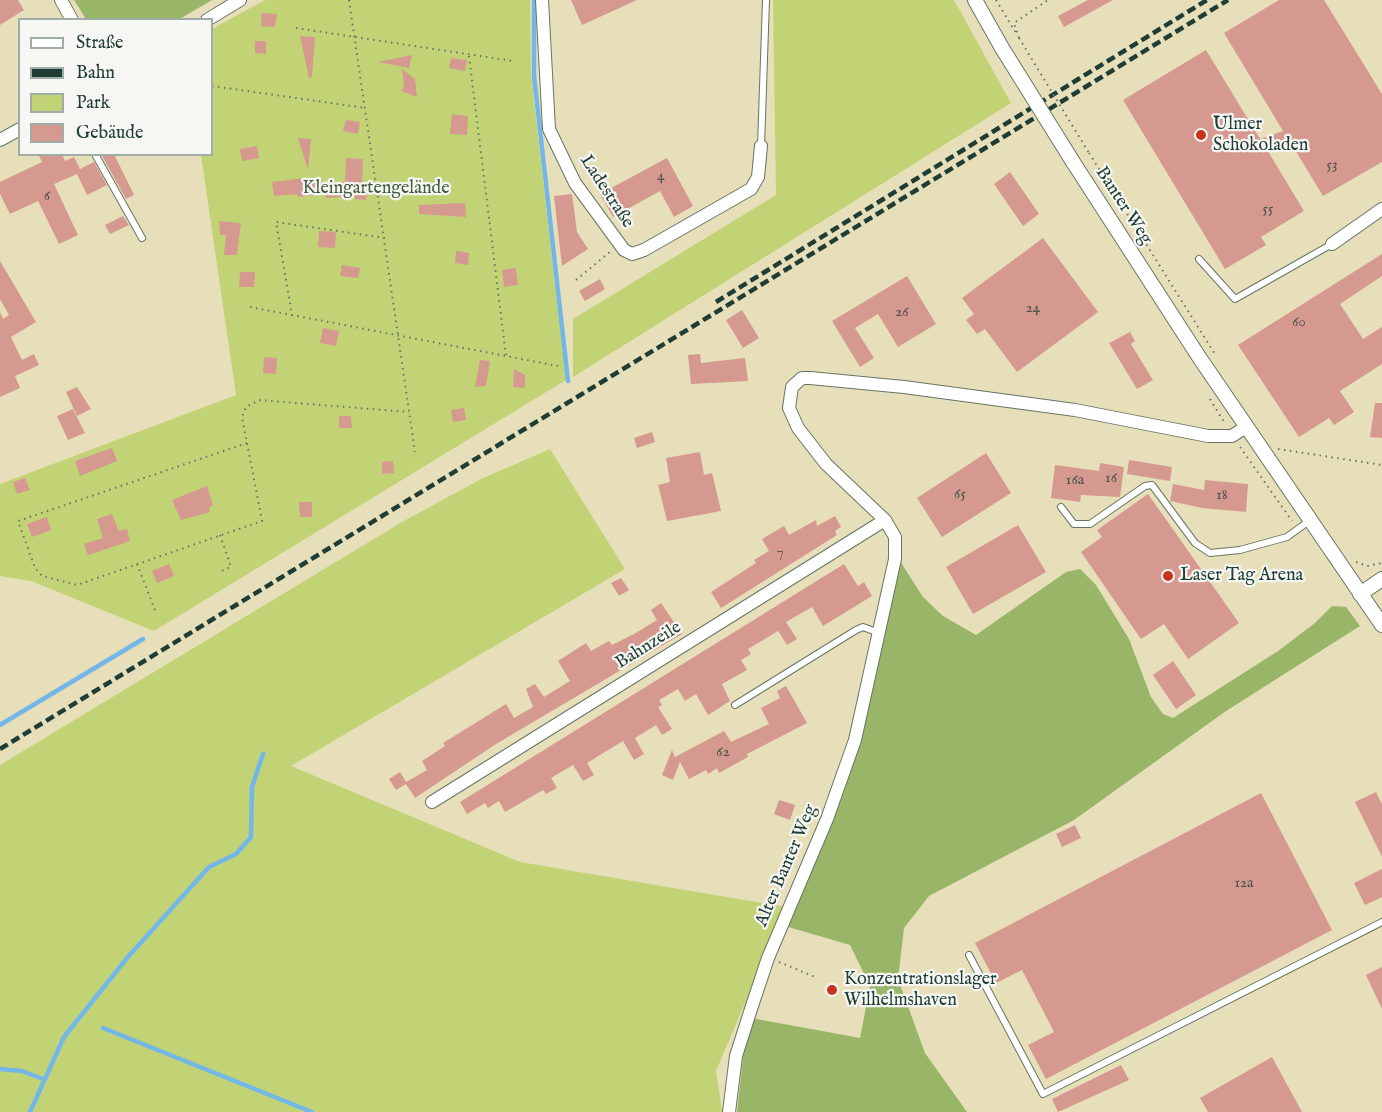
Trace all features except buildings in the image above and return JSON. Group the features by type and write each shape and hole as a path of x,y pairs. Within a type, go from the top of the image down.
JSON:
{"street":[{"path":"61,0 71,18"},
{"path":"210,18 240,0"},
{"name":"Ladestraße","path":"542,0 549,129 575,183 618,245 632,254 644,250 740,197 751,189 758,177 761,146"},
{"name":"Banter Weg","path":"975,0 1073,162 1246,427 1382,625"},
{"path":"0,140 18,130"},
{"path":"1332,243 1382,209"},
{"name":"Alter Banter Weg","path":"729,1112 736,1056 768,958 847,766 896,552 895,537 885,520 826,464 798,429 789,408 789,397 797,381 810,378 904,387 1075,410 1208,436 1232,436 1246,427"},
{"name":"Bahnzeile","path":"432,802 885,520"},
{"path":"1360,594 1382,579"}],"lane":[{"path":"761,146 766,0"},
{"path":"96,156 142,238"},
{"path":"1199,259 1235,299 1332,243"},
{"path":"1061,507 1072,522 1079,525 1090,524 1145,486 1152,485 1195,543 1210,553 1239,550 1287,537 1310,521"},
{"path":"735,705 856,630 863,627 879,633"},
{"path":"969,955 1043,1094 1382,922"}],"path":[{"path":"349,0 415,452"},
{"path":"996,0 1219,360"},
{"path":"1019,38 1014,23 1048,0"},
{"path":"296,28 513,61"},
{"path":"469,56 506,357"},
{"path":"213,86 366,108"},
{"path":"292,315 276,222 385,238"},
{"path":"576,280 618,245"},
{"path":"250,307 558,366"},
{"path":"247,443 18,521 35,568 42,576 77,585 262,521 247,443 242,417 246,407 259,399 409,412"},
{"path":"1281,458 1275,449 1382,465"},
{"path":"220,535 231,567 221,571"},
{"path":"1356,562 1367,566 1382,563"},
{"path":"137,564 155,610"},
{"path":"768,958 815,977"}],"green space":[{"path":"74,0 212,0 181,18 85,18"},
{"name":"Kleingartengelände","path":"265,0 530,0 531,74 566,380 154,631 31,581 0,576 0,484 236,395 201,156 213,156 213,28"},
{"path":"773,0 954,0 1011,103 573,377 573,319 776,195"},
{"path":"550,449 625,569 291,766 520,862 786,907 716,1071 722,1112 0,1112 0,765 402,522 481,479"},
{"path":"898,558 923,597 943,616 976,635 1066,572 1080,569 1096,585 1129,639 1151,697 1163,714 1173,718 1278,651 1315,623 1332,606 1346,607 1360,626 1226,711 1074,820 929,896 904,928 898,979 925,1053 967,1112 737,1112 745,1040 751,1018 860,1038 870,986 850,945 785,926 857,752"}],"waterway":[{"path":"534,0 534,76 568,381"},
{"path":"0,725 143,639"},
{"path":"30,1112 64,1037 127,958 209,867 236,854 251,837 252,787 263,754"},
{"path":"103,1028 312,1112"},
{"path":"0,1069 22,1071 43,1079"}],"railway":[{"path":"716,302 1207,0"},
{"path":"0,749 1228,0"}],"place":[{"name":"Ulmer Schokoladen","path":"1201,135"},
{"name":"Laser Tag Arena","path":"1168,576"},
{"name":"Konzentrationslager Wilhelmshaven","path":"832,990"}]}
